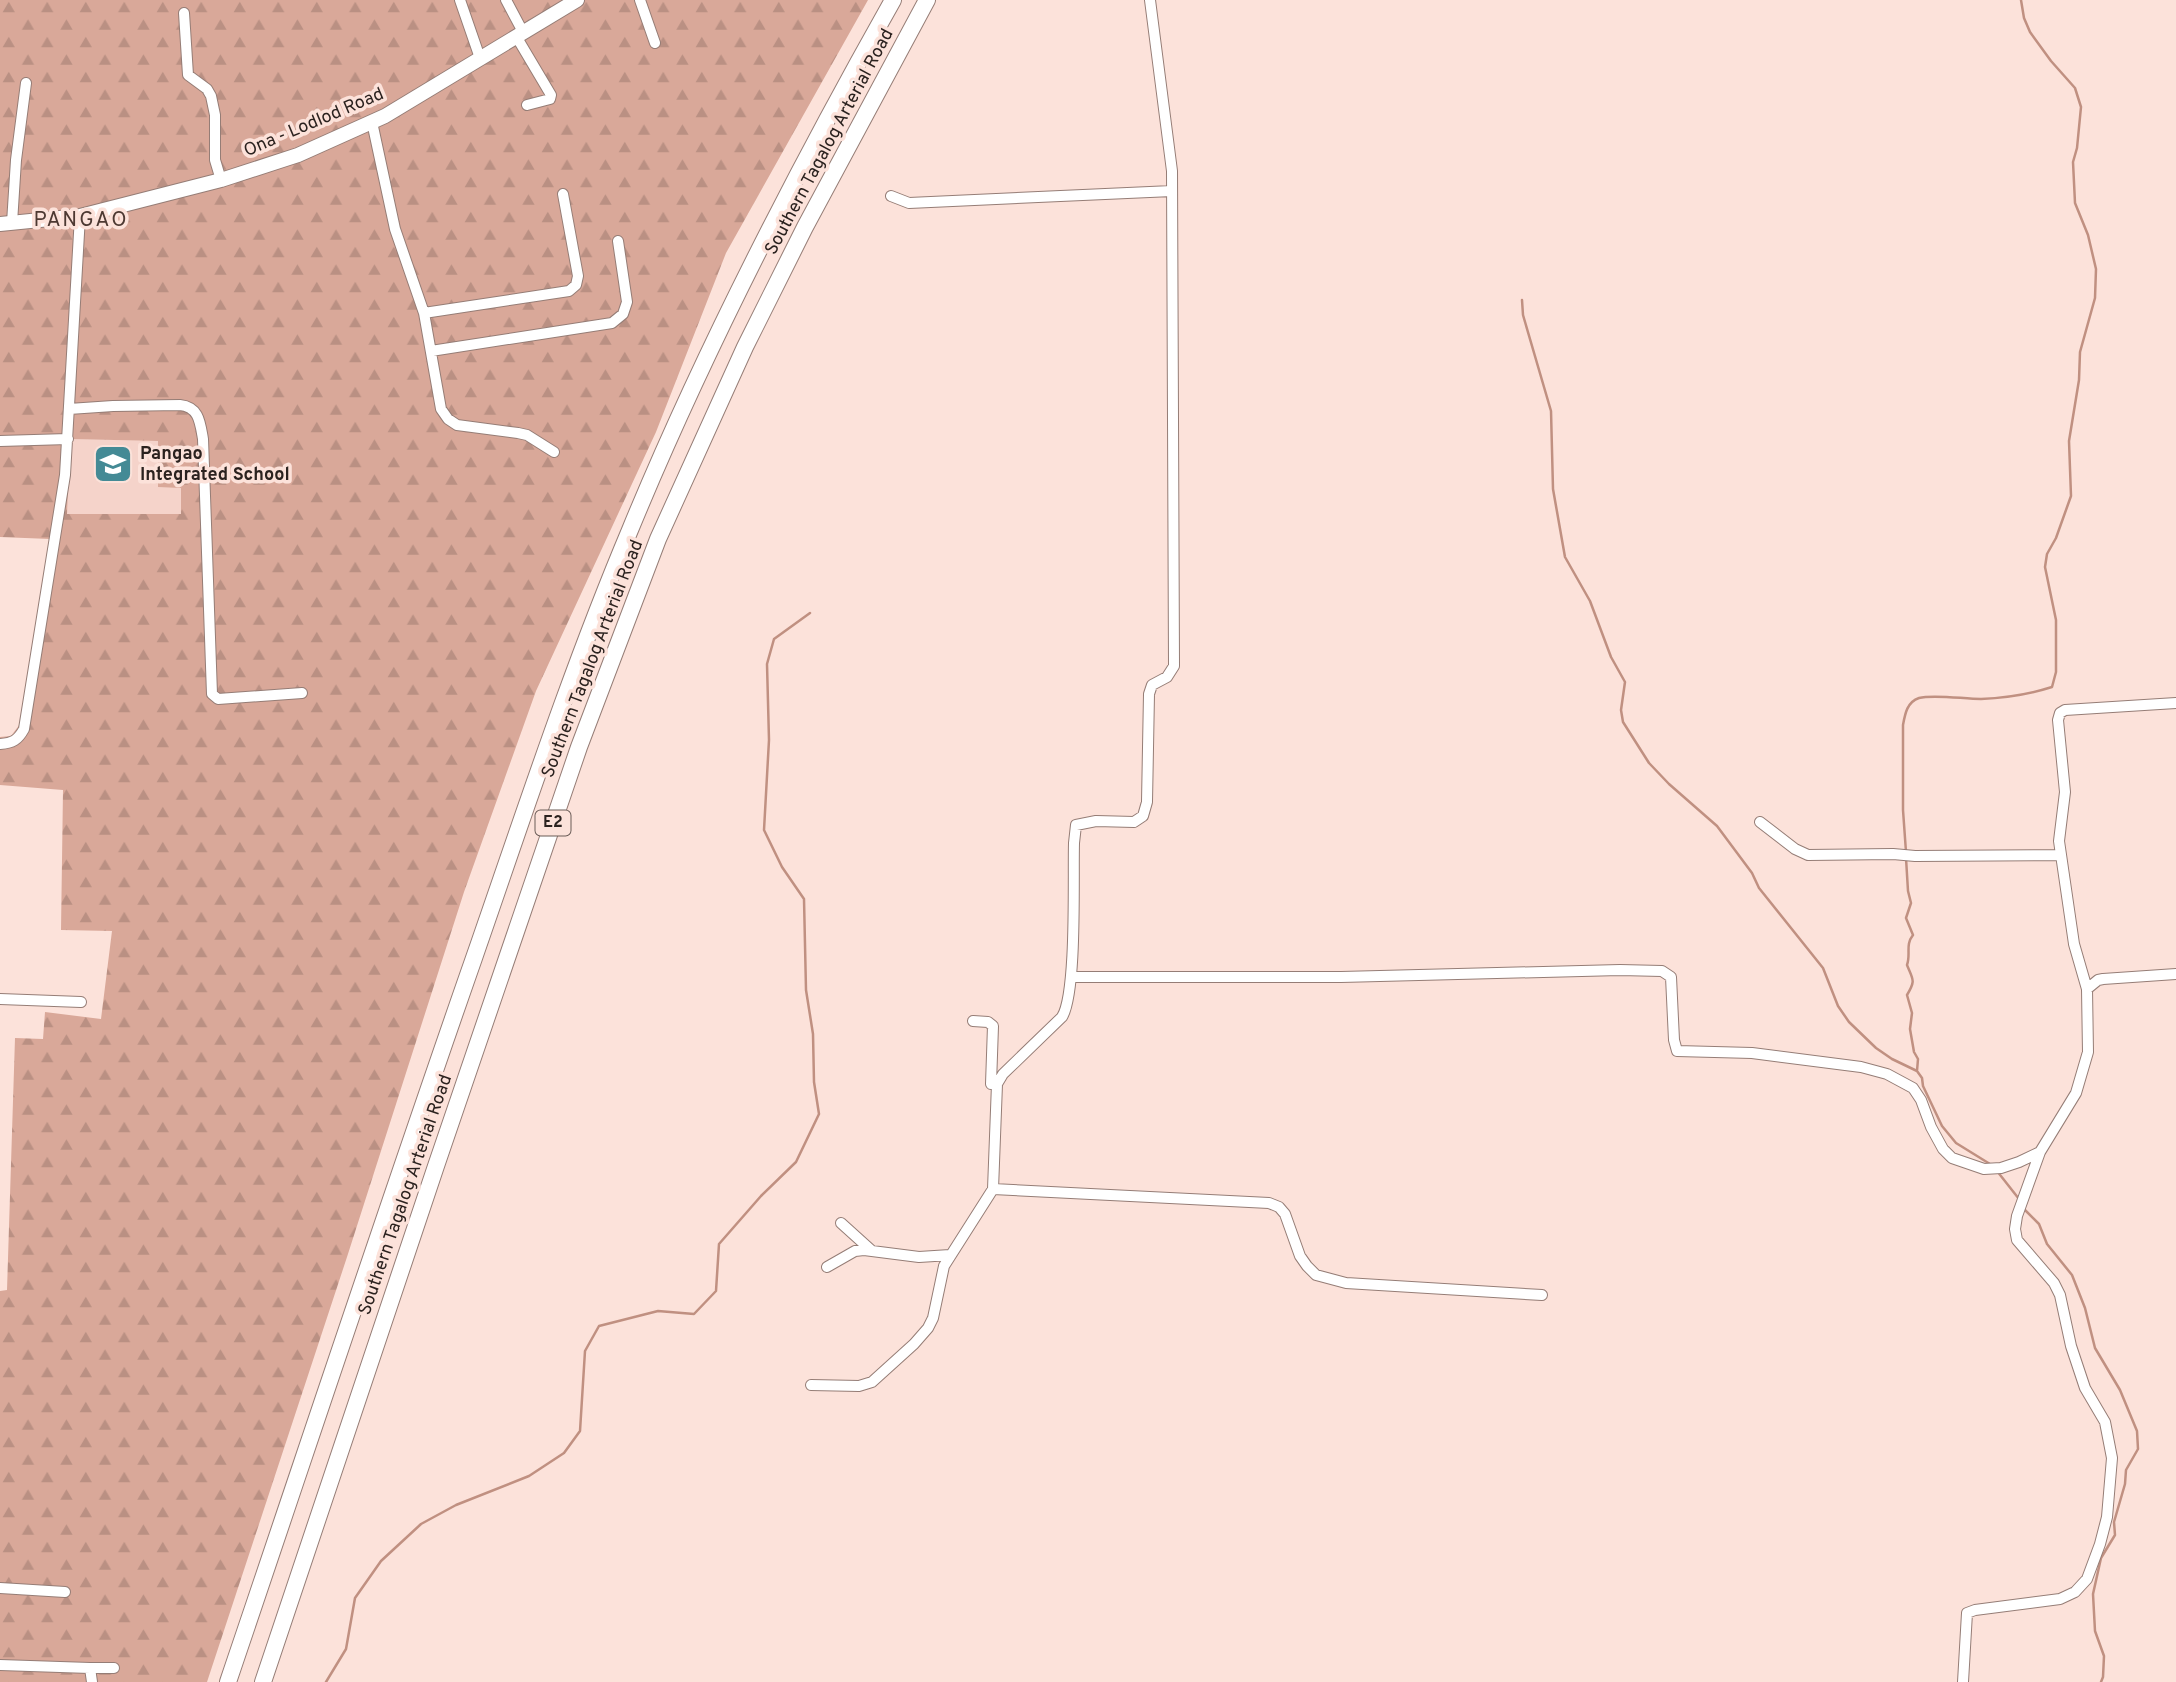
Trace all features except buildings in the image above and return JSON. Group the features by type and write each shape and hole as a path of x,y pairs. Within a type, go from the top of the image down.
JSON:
{"highway":[{"name":"Southern Tagalog Arterial Road","path":"228,1682 401,1168 541,764 629,530 716,336 776,214 893,0"},
{"name":"Southern Tagalog Arterial Road","path":"263,1682 579,747 658,539 745,347 805,227 927,0"}],"main road":[{"name":"Ona - Lodlod Road","path":"6,223 80,216 221,180 298,155 385,116 577,0"}],"street":[{"path":"460,0 480,58"},
{"path":"506,0 519,34 551,95 550,99 527,105"},
{"path":"640,0 655,43"},
{"path":"811,1385 847,1387 872,1382 928,1328 933,1318 942,1273 950,1255 993,1189 997,1084 1003,1074 1062,1017 1067,1006 1071,977 1076,825 1096,821 1134,822 1143,816 1147,802 1149,694 1152,685 1167,677 1174,666 1172,172 1150,0"},
{"path":"184,13 188,72 190,78 207,89 211,96 215,115 215,160 221,180"},
{"path":"6,223 26,83"},
{"path":"372,122 395,229 424,313 441,409 448,419 457,425 527,435 554,452"},
{"path":"891,196 909,203 1172,191"},
{"path":"424,313 569,291 576,285 578,276 563,194"},
{"path":"0,744 11,743 24,729 65,475 80,216"},
{"path":"431,351 612,323 623,314 626,302 618,241"},
{"path":"69,409 180,405 195,411 203,439 212,694 218,699 302,693"},
{"path":"0,441 68,439"},
{"path":"1963,1682 1967,1613 2060,1599 2076,1592 2087,1579 2100,1544 2110,1490 2112,1458 2105,1422 2085,1388 2071,1346 2060,1295 2054,1283 2017,1240 2015,1229 2017,1216 2040,1152 2078,1088 2088,1052 2087,989 2074,944 2059,841 2065,792 2058,720 2060,713 2065,710 2176,703"},
{"path":"1760,822 1795,849 1808,855 2061,855"},
{"path":"1071,977 1340,977 1662,971 1671,977 1674,1040 1677,1051 1752,1053 1879,1071 1908,1085 1917,1094 1930,1127 1943,1149 1952,1158 1984,1169 2001,1168 2040,1152"},
{"path":"2087,989 2098,980 2176,975"},
{"path":"0,999 82,1002"},
{"path":"973,1021 988,1022 993,1026 991,1084 997,1084"},
{"path":"993,1189 1269,1203 1279,1207 1285,1214 1300,1256 1317,1275 1346,1283 1542,1295"},
{"path":"841,1223 872,1251"},
{"path":"827,1267 855,1251 919,1257 950,1255"},
{"path":"0,1588 65,1592"},
{"path":"0,1665 114,1668"},
{"path":"90,1668 92,1682"}],"shaded area":[{"name":"Pangao Integrated School","path":"70,439 159,441 181,488 181,515 66,514"}],"green space":[{"path":"0,0 868,0 726,253 656,432 536,691 464,892 207,1682 0,1682 0,1291 7,1290 15,1038 43,1039 45,1012 101,1019 112,931 61,930 63,790 0,785 0,737 11,736 20,724 50,539 0,537","holes":["70,439 158,441 158,487 181,488 181,514 67,514"]}],"waterway":[{"path":"1906,852 1903,725 1909,705 1925,697 1981,699 2026,694 2052,687 2056,672 2056,620 2045,567 2047,554 2056,538 2071,496 2069,441 2079,380 2080,352 2095,298 2096,269 2088,235 2075,203 2073,162 2081,107 2075,88 2030,32 2021,0"},
{"path":"1522,300 1523,315 1551,411 1553,489 1565,557 1590,601 1611,657 1625,682 1621,710 1623,722 1649,763 1717,826 1752,873 1759,888 1823,968 1838,1006 1849,1022 1876,1048 1917,1071 1942,1126 1956,1143 1990,1164"},
{"path":"326,1682 346,1649 355,1598 381,1561 421,1524 456,1505 529,1476 564,1453 580,1431 585,1351 599,1326 658,1311 694,1314 716,1291 719,1244 761,1196 796,1162 819,1114 814,1082 813,1034 806,990 804,899 782,867 764,830 769,740 767,664 774,639 810,613"},
{"path":"1906,858 1911,903 1906,918 1913,935 1909,942 1907,965 1913,983 1907,995 1912,1013 1910,1029 1918,1059 1917,1071"},
{"path":"1997,1171 2019,1199"},
{"path":"2023,1208 2039,1224 2047,1244 2072,1275 2085,1308 2095,1348 2120,1390 2137,1431 2138,1449 2126,1470 2125,1484 2114,1522 2115,1535 2101,1558 2093,1594 2095,1631 2104,1656 2101,1682"}],"place":[{"name":"Pangao Integrated School","path":"113,464"}],"district":[{"name":"PANGAO","path":"81,220"}]}
